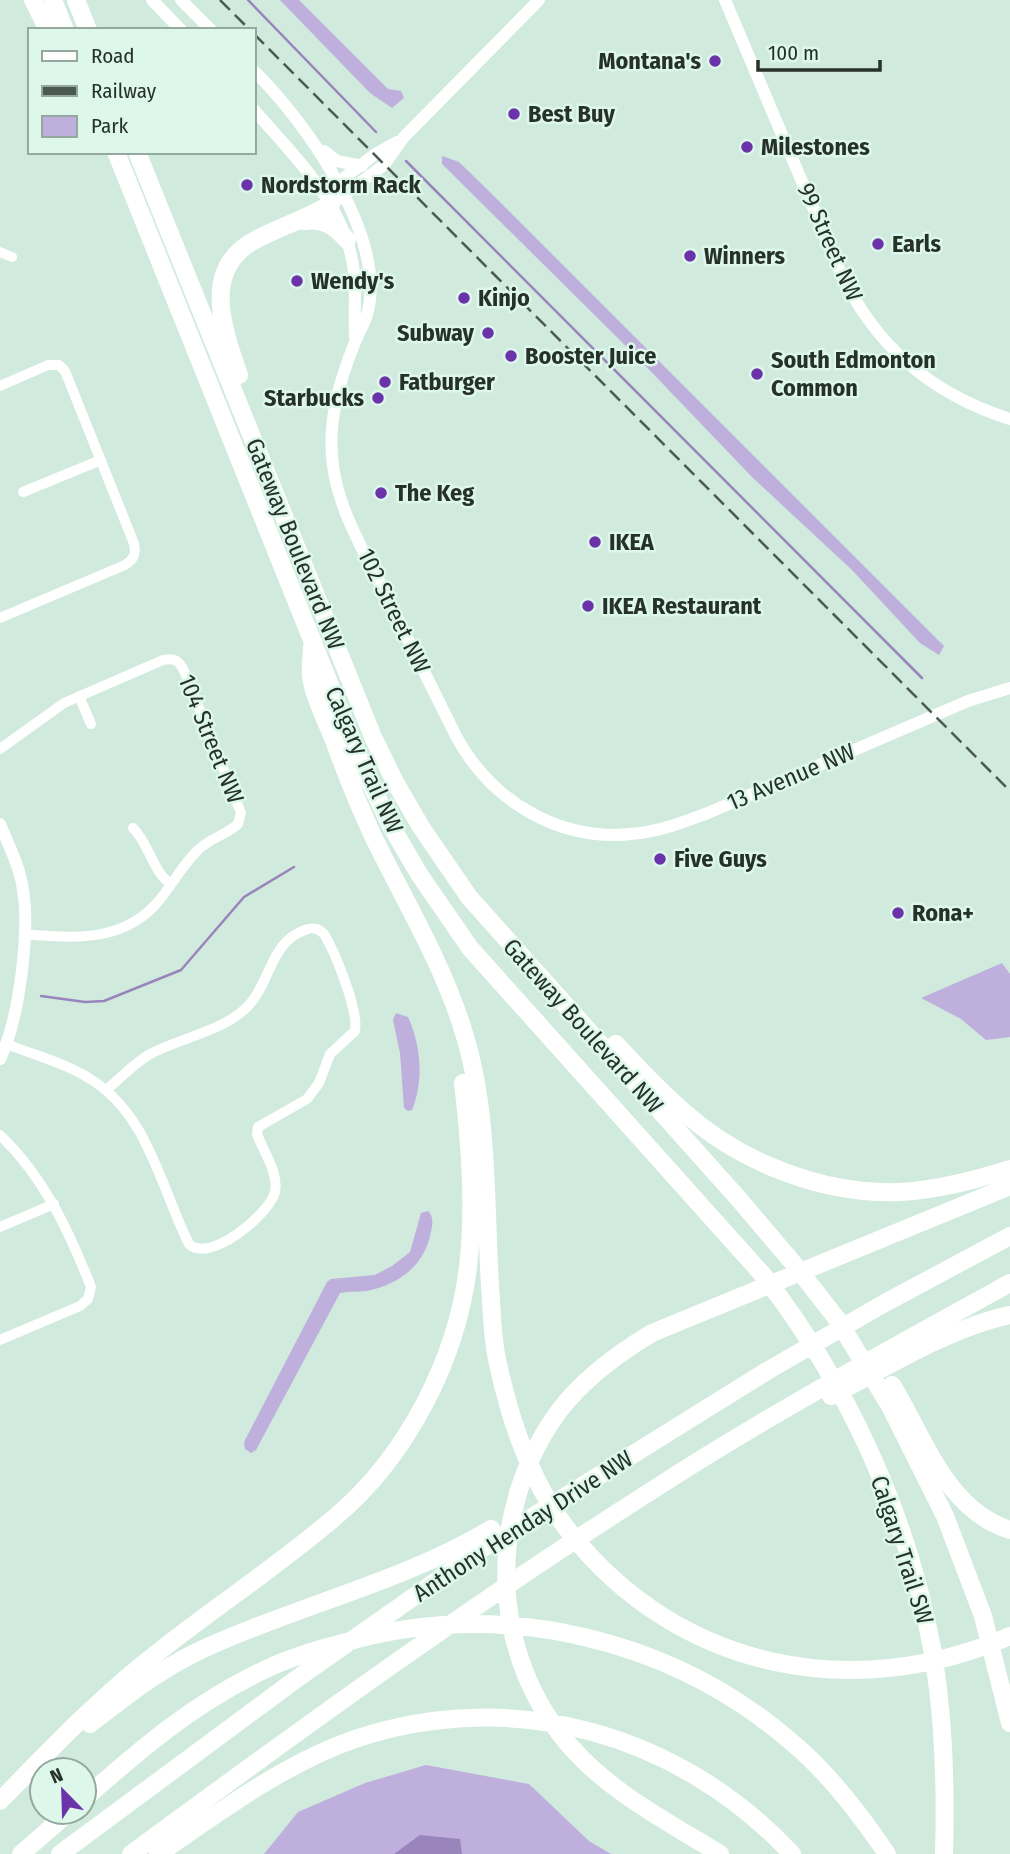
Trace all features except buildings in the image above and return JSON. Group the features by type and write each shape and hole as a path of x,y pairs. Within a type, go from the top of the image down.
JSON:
{"highway":[{"path":"33,0 47,28"},
{"path":"53,0 64,28"},
{"path":"77,0 87,28"},
{"name":"Calgary Trail NW","path":"117,154 365,772 391,826 444,913 470,948 762,1275"},
{"name":"Gateway Boulevard NW","path":"138,154 373,737 395,782 440,858 495,929 737,1197 794,1264 847,1334 890,1406 931,1485 976,1594 1010,1723"},
{"path":"268,476 256,423 222,319 220,288 229,264 237,252 256,240 301,221 333,198"},
{"path":"301,221 319,220 332,225 347,240"},
{"path":"312,640 311,677 345,770 373,835 421,929 463,1031 472,1064 482,1131 497,1361 511,1418 521,1444 542,1489 569,1532 604,1571 653,1610 703,1638 755,1657 808,1668 850,1671 904,1668 956,1657 1010,1636"},
{"path":"495,929 521,946 685,1114 747,1157 798,1177 838,1187 898,1192 971,1181 1010,1170"},
{"path":"0,1801 91,1709 128,1676 335,1517 393,1454 411,1425 444,1360 468,1268 470,1178 467,1118 450,996"},
{"path":"720,1854 605,1780 569,1745 541,1706 522,1666 509,1616 506,1575 511,1522 523,1477 545,1432 560,1410 582,1385 623,1350 652,1333 726,1301 1010,1186"},
{"path":"737,1197 793,1250 824,1287 892,1384 956,1494 981,1516 1010,1530"},
{"path":"0,1810 90,1724 160,1672 243,1632 388,1578 508,1525 641,1438 695,1415 883,1304 1010,1236"},
{"name":"Calgary Trail SW","path":"762,1275 805,1334 843,1398 890,1499 910,1561 932,1648 942,1723 946,1796 944,1854"},
{"path":"909,1347 1010,1283"},
{"path":"909,1347 989,1319 1010,1315"},
{"name":"Anthony Henday Drive NW","path":"131,1854 389,1665 608,1518 648,1492 713,1460 801,1406 909,1347"},
{"name":"Anthony Henday Drive NW","path":"60,1854 508,1525"},
{"path":"98,1787 183,1716 222,1691 275,1665 313,1650 390,1630 492,1624 566,1632 676,1667 706,1683 740,1703 796,1745 851,1804 887,1854"},
{"path":"158,1854 256,1789 317,1755 387,1730 468,1718 548,1721 600,1733 649,1751 727,1795 792,1854"},
{"path":"21,1854 53,1826"}],"street":[{"path":"152,0 179,28"},
{"path":"181,0 209,28"},
{"path":"256,112 333,198 384,165 403,138 539,0"},
{"name":"99 Street NW","path":"725,0 839,269 850,293 871,325 893,350 937,387 1010,419"},
{"path":"256,73 316,144 337,161 362,166"},
{"path":"338,183 374,155 403,138"},
{"name":"102 Street NW","path":"316,144 338,183 333,198 347,240 354,273 355,340"},
{"name":"102 Street NW","path":"333,198 363,245 369,275 366,318 355,340 340,384 332,423 333,465 344,507 465,754 494,788 510,801 540,819 566,829"},
{"path":"0,252 12,257"},
{"path":"0,386 48,365 59,365 68,375 133,541 134,556 125,565 0,618"},
{"path":"23,492 101,460"},
{"name":"104 Street NW","path":"79,696 163,660 176,660 186,673 239,808 240,821 235,828 209,841 198,850 172,884"},
{"name":"13 Avenue NW","path":"566,829 605,835 663,829 758,792 968,701 1010,688"},
{"path":"0,749 48,713 79,696 91,724"},
{"path":"0,824 21,880 25,905 17,1006 0,1059"},
{"path":"24,934 78,938 108,932 145,914 172,884 162,876 145,842 133,828"},
{"path":"7,1044 76,1071 106,1090 128,1113 140,1130 187,1240 194,1249 202,1250 234,1236 249,1226 266,1208 274,1192 275,1181 257,1134 258,1127 307,1099 321,1078 330,1054 355,1031 356,1019 351,999 327,938 318,929 306,929 287,942 274,957 256,996 243,1011 230,1020 149,1055 106,1090"},
{"path":"0,1135 37,1176 54,1204 91,1287 89,1296 80,1306 0,1340"},
{"path":"0,1227 54,1204"}],"green space":[{"path":"280,0 299,0 388,89 401,91 404,98 392,108 370,93"},
{"path":"442,156 459,162 493,195 944,646 939,655 920,643 852,570 752,477 639,359 442,164"},
{"path":"1002,963 1010,974 1010,1037 986,1040 961,1019 921,998"},
{"path":"396,1013 408,1017 418,1051 416,1099 412,1110 408,1111 404,1108 400,1053 393,1020"},
{"path":"428,1211 432,1220 430,1236 427,1247 415,1265 389,1284 367,1291 340,1293 256,1450 251,1453 245,1449 244,1442 327,1282 331,1279 375,1275 392,1266 410,1252 421,1213"},
{"path":"426,1765 529,1784 589,1841 611,1854 264,1854 298,1812 365,1783"}],"shaded area":[{"path":"420,1835 460,1839 462,1854 394,1854"}],"waterway":[{"path":"248,0 376,132"},
{"path":"406,161 922,678"},
{"path":"41,996 85,1002 104,1001 181,970 244,897 294,867"}],"railway":[{"path":"220,0 248,28"},
{"path":"256,36 1010,791"}],"place":[{"name":"Montana's","path":"715,61"},
{"name":"Best Buy","path":"514,114"},
{"name":"Milestones","path":"747,147"},
{"name":"Nordstorm Rack","path":"247,185"},
{"name":"Earls","path":"878,244"},
{"name":"Winners","path":"690,256"},
{"name":"Wendy's","path":"297,281"},
{"name":"Kinjo","path":"464,298"},
{"name":"Subway","path":"488,333"},
{"name":"Booster Juice","path":"511,356"},
{"name":"South Edmonton Common","path":"757,374"},
{"name":"Fatburger","path":"385,382"},
{"name":"Starbucks","path":"378,398"},
{"name":"The Keg","path":"381,493"},
{"name":"IKEA","path":"595,542"},
{"name":"IKEA Restaurant","path":"588,606"},
{"name":"Five Guys","path":"660,859"},
{"name":"Rona+","path":"898,913"}]}
